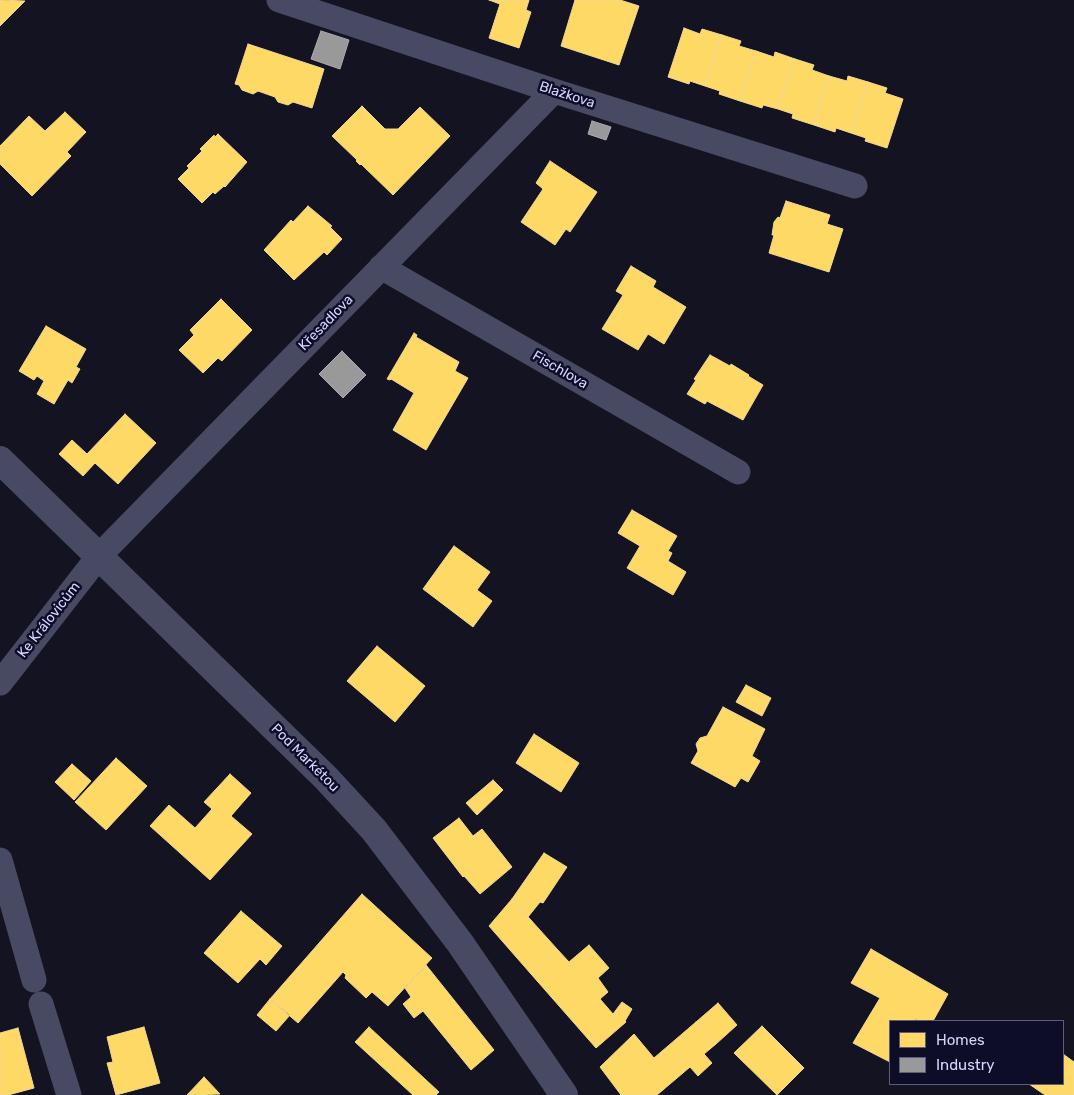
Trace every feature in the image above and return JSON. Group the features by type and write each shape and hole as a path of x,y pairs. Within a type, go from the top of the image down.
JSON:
{"street":[{"name":"Blažkova","path":"279,0 554,91 855,186"},
{"name":"Křesadlova","path":"99,556 554,91"},
{"name":"Fischlova","path":"381,267 738,472"},
{"name":"Pod Markétou","path":"0,460 326,778 374,830 460,943 564,1095"},
{"name":"Ke Královicům","path":"0,683 99,556"},
{"path":"0,860 34,980"},
{"path":"41,1004 68,1095"}],"building: Homes":[{"path":"0,0 25,1 0,26"},
{"path":"489,0 529,0 526,10 531,12 519,48 489,38 500,4"},
{"path":"575,0 620,0 639,6 619,65 561,46"},
{"path":"684,28 700,34 702,29 722,35 705,86 690,81 689,84 668,77"},
{"path":"722,35 741,41 739,46 756,51 740,101 719,94 720,91 705,86"},
{"path":"248,44 324,69 312,108 293,102 288,105 278,102 275,97 258,91 253,94 242,90 239,85 235,84"},
{"path":"756,51 774,57 775,52 795,59 778,109 763,105 762,108 740,101"},
{"path":"795,59 814,65 812,70 829,76 814,125 792,118 793,114 778,109"},
{"path":"829,76 847,81 848,76 868,82 851,133 836,128 835,132 814,125"},
{"path":"868,82 887,88 885,93 903,99 887,148 865,141 866,138 851,133"},
{"path":"362,106 385,129 398,129 420,107 450,136 393,195 332,136"},
{"path":"65,112 86,132 67,152 71,156 32,196 0,164 0,146 29,116 45,131"},
{"path":"218,134 247,162 225,187 215,194 213,192 202,203 178,179 189,168 187,166 202,151 200,149 214,135 215,137"},
{"path":"550,161 597,192 570,232 566,229 555,245 521,222 543,189 536,183"},
{"path":"786,201 830,215 827,224 843,229 829,272 769,253 774,235 772,235 774,222 778,217 780,218"},
{"path":"308,206 332,226 330,227 342,239 327,255 324,252 294,280 264,250 291,220 293,222"},
{"path":"631,266 656,281 653,287 686,307 664,344 648,334 638,350 602,329 623,295 616,291"},
{"path":"221,299 252,330 222,361 218,358 203,373 179,350 194,335 190,330"},
{"path":"46,326 86,349 76,367 80,369 72,383 68,380 54,404 37,394 44,381 37,376 34,380 19,371"},
{"path":"414,333 417,335 416,337 459,362 455,371 468,378 426,450 393,430 414,393 391,379 387,379"},
{"path":"710,355 730,366 731,364 763,385 743,420 707,401 705,404 687,394 696,380 694,379"},
{"path":"125,414 156,443 118,484 95,463 83,476 59,454 72,440 87,454"},
{"path":"632,510 677,536 668,551 672,553 668,561 686,572 673,595 627,568 640,546 618,533"},
{"path":"454,546 490,572 477,590 492,601 473,627 423,589"},
{"path":"377,646 425,686 395,722 347,681"},
{"path":"746,685 771,698 762,716 736,702"},
{"path":"723,707 765,729 752,756 760,761 748,782 741,778 735,787 691,763 698,751 696,744 700,738 707,736"},
{"path":"534,734 579,763 561,792 516,763"},
{"path":"116,758 147,786 106,830 75,802"},
{"path":"72,764 91,781 74,800 55,782"},
{"path":"230,774 251,793 231,816 252,834 210,880 150,826 169,805 195,828 212,809 204,802"},
{"path":"493,780 503,790 477,815 466,803"},
{"path":"459,818 473,836 482,829 512,867 480,894 463,877 433,838"},
{"path":"544,853 567,867 543,903 540,902 528,917 512,899"},
{"path":"362,894 432,958 388,1006 372,992 366,998 345,978 346,975 343,972 298,1023 270,999"},
{"path":"512,899 557,949 531,974 489,926"},
{"path":"241,911 282,946 266,965 260,959 238,983 204,953"},
{"path":"589,945 609,968 598,978 608,992 600,999 613,1014 622,1002 632,1009 626,1022 596,1048 531,974 557,949 569,962"},
{"path":"871,949 948,994 934,1020 889,1020 889,1061 853,1043 880,998 851,983"},
{"path":"426,965 494,1050 471,1070 423,1011 414,1018 403,1004 411,997 405,988"},
{"path":"270,999 290,1015 276,1031 257,1015"},
{"path":"718,1003 737,1025 716,1044 696,1022"},
{"path":"696,1022 716,1044 704,1054 712,1063 698,1076 690,1067 657,1095 621,1095 600,1067 634,1034 654,1058"},
{"path":"762,1026 804,1068 777,1095 734,1053"},
{"path":"144,1027 160,1083 116,1095 107,1063 113,1062 107,1037"},
{"path":"369,1027 439,1092 436,1095 413,1095 355,1042"},
{"path":"18,1028 34,1088 8,1095 0,1095 0,1033"},
{"path":"1064,1055 1074,1062 1074,1095 1045,1095 1030,1085 1064,1085"},
{"path":"204,1077 220,1094 187,1095"}],"building: Industry":[{"path":"321,31 349,40 340,69 311,59"},
{"path":"592,121 611,127 606,140 588,134"},
{"path":"342,351 366,375 343,398 319,374"}]}
